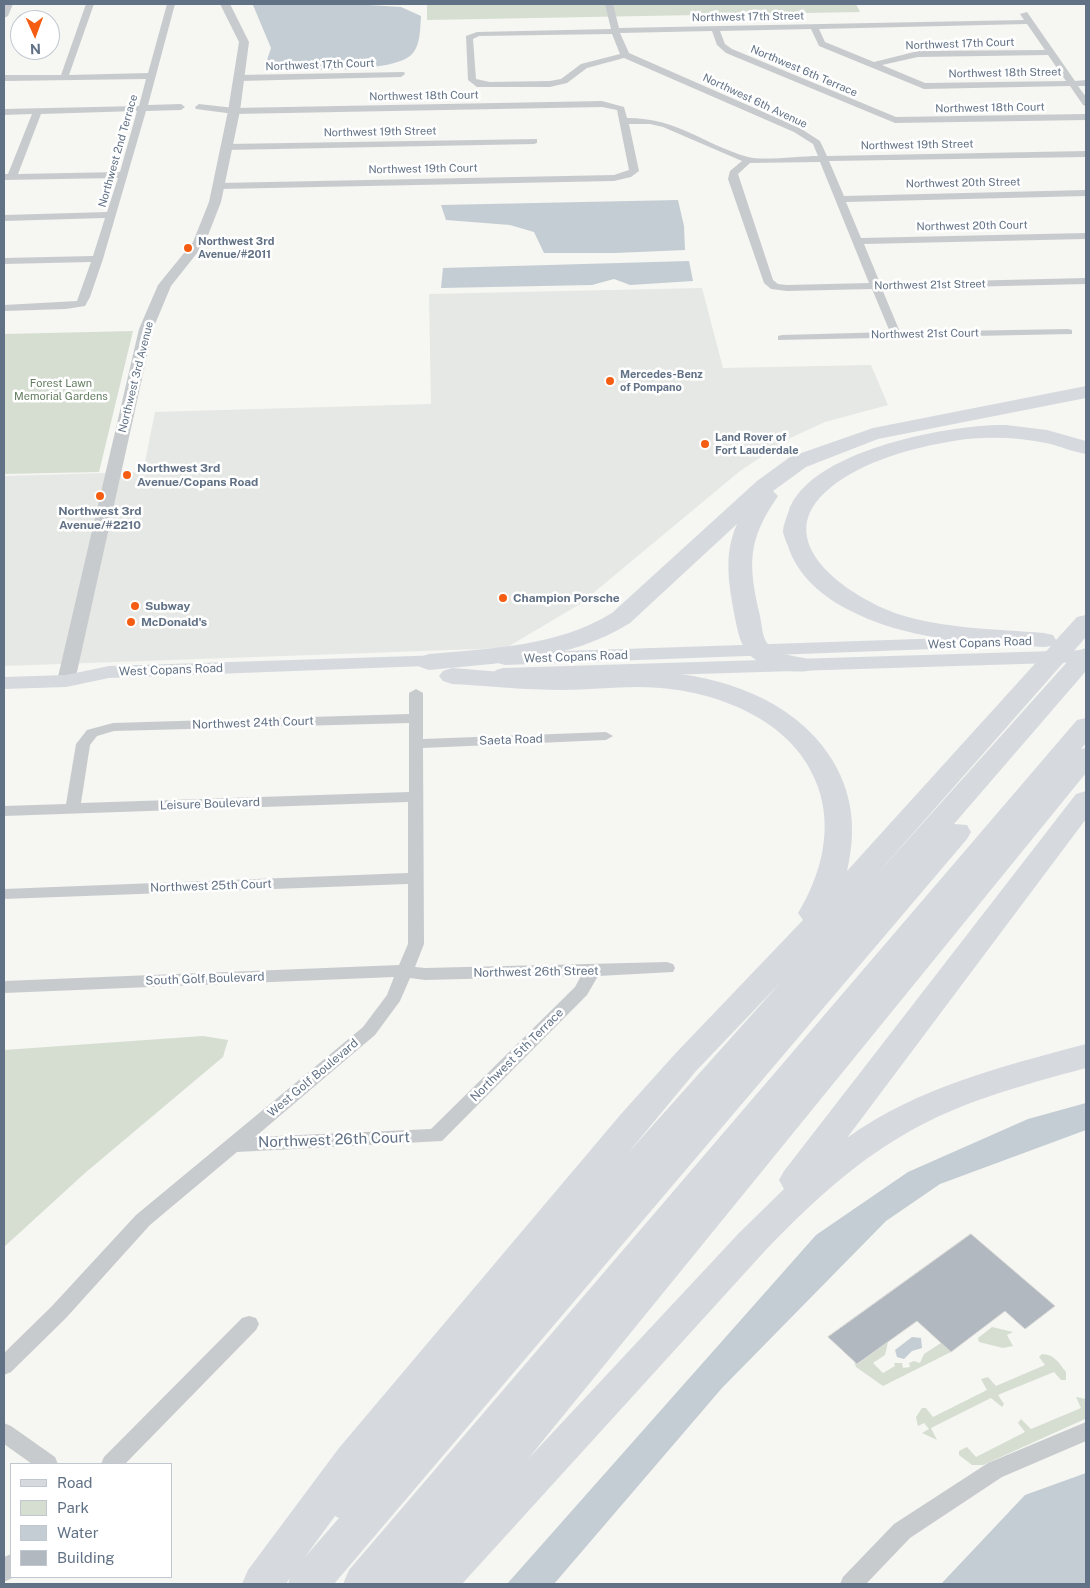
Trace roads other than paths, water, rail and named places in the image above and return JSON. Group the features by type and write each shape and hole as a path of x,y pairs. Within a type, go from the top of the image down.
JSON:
{"highway":[{"path":"429,662 555,647 576,642 601,632 621,618 782,472 804,459 842,445 906,426 1086,392"},
{"path":"1044,640 936,630 903,623 868,610 836,593 812,572 796,544 795,522 805,501 818,487 835,474 867,458 916,442 965,433 1000,432 1048,437 1086,448"},
{"path":"803,665 774,659 758,650 752,641 740,578 740,555 746,532 756,510 781,482 804,465 842,445"},
{"path":"263,1584 353,1460 659,1093 750,992 797,945 1086,622"},
{"path":"263,1584 377,1462 1080,673"},
{"path":"308,1584 1080,673"},
{"path":"452,676 550,682 650,679 687,684 713,689 751,703 773,715 801,737 821,760 834,790 839,820 836,860 825,891 815,910 750,992"},
{"path":"363,1584 1086,726"},
{"path":"400,1584 1086,756"},
{"path":"436,1584 678,1323 752,1240 1086,800"},
{"path":"752,1240 827,1170 893,1125 963,1092 1086,1056"}],"main road":[{"name":"West Copans Road","path":"66,681 108,672 1086,639"},
{"name":"West Copans Road","path":"4,683 66,681 107,687 803,665 1080,673"}],"street":[{"path":"4,16 9,4"},
{"path":"64,78 90,4"},
{"name":"Northwest 2nd Terrace","path":"4,308 81,304 98,259 124,174 171,4"},
{"name":"Northwest 3rd Avenue","path":"66,681 146,329 165,286 199,243 213,212 234,111 244,42 225,4"},
{"path":"609,4 615,30 625,55"},
{"path":"1023,13 1086,103"},
{"name":"Northwest 17th Street","path":"625,55 584,66 564,81 542,84 477,84 472,80 469,38 477,34 615,30 1029,22"},
{"path":"814,27 822,44 872,65"},
{"name":"Northwest 6th Terrace","path":"715,29 722,45 728,51 895,120"},
{"name":"Northwest 17th Court","path":"872,65 918,54 1050,52"},
{"name":"Northwest 6th Avenue","path":"625,55 797,130 817,144 859,241 896,335"},
{"name":"Northwest 18th Street","path":"872,65 924,86 1086,83"},
{"name":"Northwest 17th Court","path":"239,78 401,74"},
{"path":"4,78 150,76"},
{"name":"Northwest 18th Court","path":"234,111 602,104 616,106 621,110 623,121"},
{"path":"4,112 181,107"},
{"path":"199,108 234,111"},
{"path":"38,111 8,177 124,174"},
{"name":"Northwest 18th Court","path":"895,120 1086,117"},
{"path":"623,121 650,121 666,125 748,160"},
{"name":"Northwest 19th Court","path":"219,186 614,178 634,172 623,121"},
{"name":"Northwest 19th Street","path":"226,148 534,141"},
{"name":"Northwest 19th Street","path":"748,160 1086,154"},
{"name":"Northwest 21st Street","path":"748,160 733,173 733,179 768,281 775,287 1086,281"},
{"name":"Northwest 20th Street","path":"841,199 1086,193"},
{"path":"4,218 111,215"},
{"name":"Northwest 20th Court","path":"859,241 1086,236"},
{"path":"4,261 98,259"},
{"name":"Northwest 21st Court","path":"782,338 1068,332"},
{"name":"West Golf Boulevard","path":"4,1366 59,1312 143,1220 232,1144 369,1032 394,997 416,944 418,878 416,693"},
{"name":"Northwest 24th Court","path":"73,809 84,744 92,733 113,727 416,718"},
{"name":"Saeta Road","path":"416,744 606,736"},
{"name":"Leisure Boulevard","path":"4,812 416,797"},
{"name":"Northwest 25th Court","path":"4,894 418,878"},
{"name":"Northwest 26th Street","path":"406,971 425,974 667,968"},
{"name":"South Golf Boulevard","path":"4,987 406,971"},
{"name":"Northwest 5th Terrace","path":"436,1136 581,991 592,971"},
{"name":"Northwest 26th Court","path":"232,1144 436,1136"},
{"path":"112,1463 248,1324"},
{"path":"851,1584 902,1531 994,1470 1086,1431"},
{"path":"4,1432 47,1463"}],"water":[{"path":"353,4 401,7 421,16 419,37 414,52 398,62 382,66 340,70 264,69 271,48 253,5"},
{"path":"678,200 684,226 685,250 615,253 544,253 534,232 510,225 446,220 441,205"},
{"path":"689,261 693,281 630,285 614,279 592,285 441,288 443,268"},
{"path":"1086,1103 1086,1130 940,1184 886,1221 722,1388 554,1584 507,1584 816,1235 908,1172 1028,1119"},
{"path":"912,1337 921,1338 922,1348 912,1351 904,1359 897,1357 895,1350"},
{"path":"1086,1473 1086,1584 941,1584 1025,1495"}],"place":[{"name":"Northwest 3rd Avenue/#2011","path":"188,248"},
{"name":"Mercedes-Benz of Pompano","path":"610,381"},
{"name":"Land Rover of Fort Lauderdale","path":"705,444"},
{"name":"Northwest 3rd Avenue/Copans Road","path":"127,475"},
{"name":"Northwest 3rd Avenue/#2210","path":"100,496"},
{"name":"Champion Porsche","path":"503,598"},
{"name":"Subway","path":"135,606"},
{"name":"McDonald's","path":"131,622"}],"park label":[{"name":"Forest Lawn Memorial Gardens","path":"61,390"}]}
